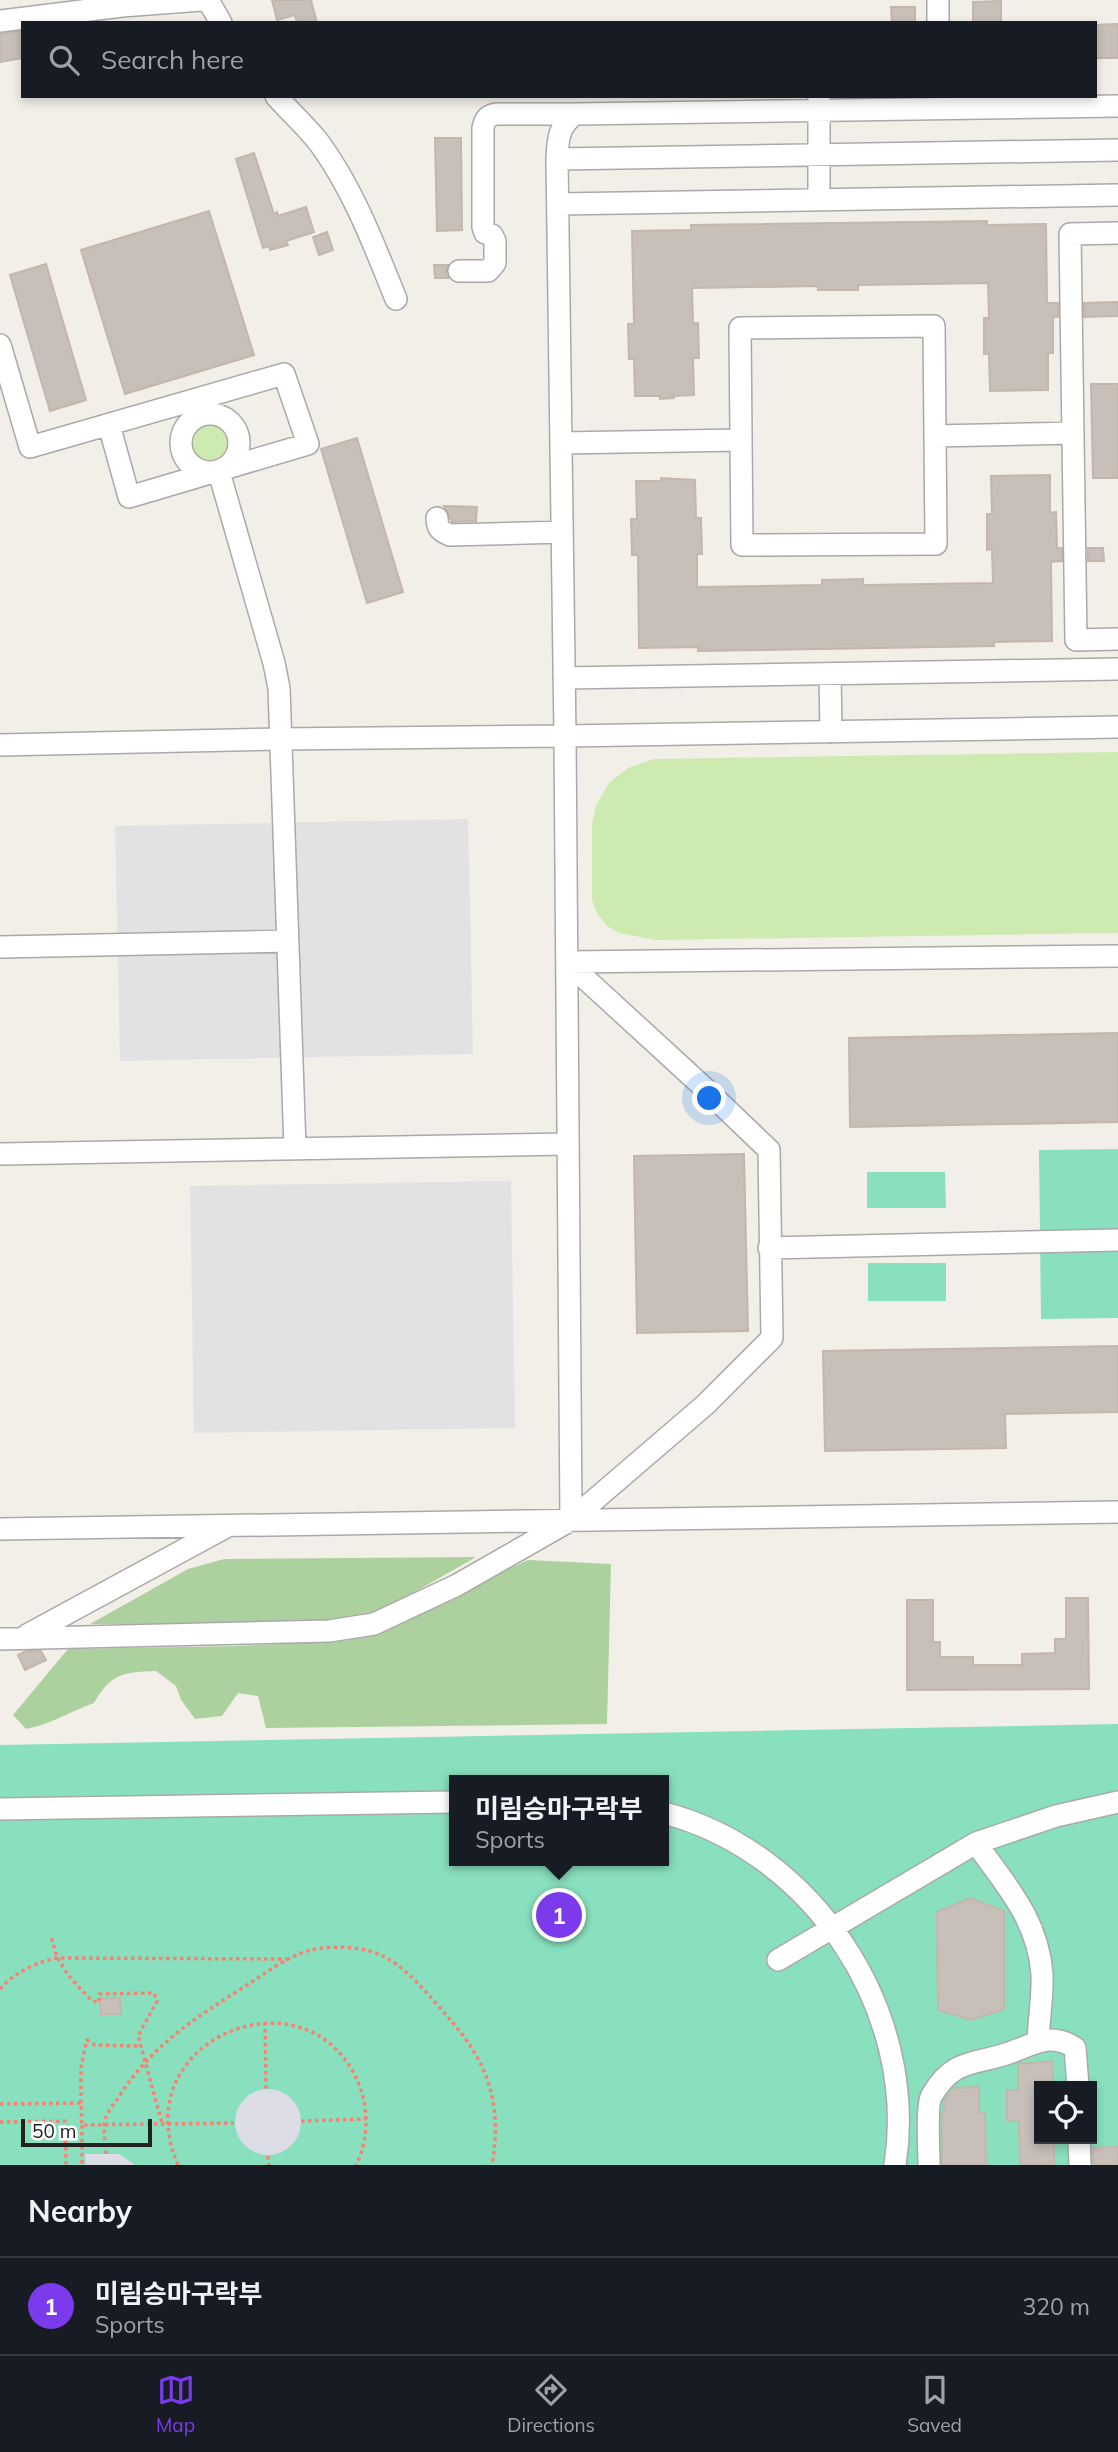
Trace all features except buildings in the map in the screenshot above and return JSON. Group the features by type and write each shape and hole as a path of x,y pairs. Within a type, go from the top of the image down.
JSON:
{"street":[{"path":"0,21 122,6 202,0"},
{"path":"208,0 220,21"},
{"path":"938,0 938,21"},
{"path":"278,98 319,143 344,184 366,224 396,299"},
{"path":"459,271 488,271 495,263 495,241 492,235 485,233 483,227 482,128 490,115 575,114 710,104 939,102 1118,106"},
{"path":"819,103 819,200"},
{"path":"571,1520 557,159 558,138 565,122 575,114"},
{"path":"557,159 1118,150"},
{"path":"558,204 1118,195"},
{"path":"1118,233 1070,234 1076,640 1118,639"},
{"path":"934,326 935,436 936,544 742,545 740,328 934,326"},
{"path":"0,345 30,447 108,425 197,408 284,374 308,444 129,497 108,425"},
{"path":"197,408 226,418 236,427 240,440 238,454 230,465 219,471 206,472 194,468 185,458 180,446 182,433 197,408"},
{"path":"935,436 1073,433"},
{"path":"561,443 741,440"},
{"path":"219,471 274,663 280,697 295,1148"},
{"path":"437,518 437,526 450,535 562,532"},
{"path":"564,678 1118,669"},
{"path":"830,674 831,732"},
{"path":"0,746 281,739 1118,727"},
{"path":"0,947 288,941"},
{"path":"567,962 1118,956"},
{"path":"0,1639 329,1631 374,1624 457,1585 571,1520 705,1405 772,1338 769,1150 567,962"},
{"path":"0,1154 568,1144"},
{"path":"769,1248 1118,1240"},
{"path":"0,1529 1118,1513"},
{"path":"22,1638 230,1525"},
{"path":"0,1809 449,1802"},
{"path":"778,1960 976,1843 1056,1816 1118,1802"},
{"path":"669,1815 701,1825 753,1853 799,1890 832,1927 854,1960 868,1987 888,2043 897,2101 895,2165"},
{"path":"976,1843 1015,1896 1034,1932 1042,1976 1038,2040"},
{"path":"929,2165 930,2098 948,2073 966,2062 1009,2053 1038,2040 1066,2042 1075,2048 1078,2081"},
{"path":"1079,2144 1080,2165"}],"path":[{"path":"52,1938 57,1958 73,1982 92,2001 99,2002 99,1994 154,1993 157,2001 138,2036 162,2123"},
{"path":"106,2154 105,2124 109,2111 134,2073 184,2024 290,1959 326,1948 370,1951 387,1959 426,1993 468,2041 486,2073 493,2099 495,2150 492,2165"},
{"path":"0,1989 21,1972 42,1961 57,1958 290,1959"},
{"path":"265,2022 266,2089"},
{"path":"178,2165 168,2123 170,2100 175,2084 192,2056 204,2045 232,2029 265,2022 296,2027 312,2033 338,2052 357,2079 366,2119 364,2143 355,2165"},
{"path":"82,2165 81,2067 87,2040 96,2045 141,2046"},
{"path":"0,2104 81,2103"},
{"path":"301,2121 366,2119"},
{"path":"0,2122 65,2121 66,2165"},
{"path":"82,2125 234,2123"},
{"path":"268,2156 268,2165"}],"green space":[{"path":"209,423 223,428 228,442 223,456 209,461 195,456 190,442 195,428"},
{"path":"1118,752 1118,933 656,940 619,933 607,926 598,915 592,900 592,824 596,805 610,782 628,768 653,759"},
{"path":"1118,1149 1118,1318 1041,1319 1039,1150"},
{"path":"867,1172 945,1172 946,1208 867,1208"},
{"path":"868,1263 946,1263 946,1301 868,1301"},
{"path":"476,1557 378,1613 333,1624 90,1624 188,1569 224,1559"},
{"path":"528,1560 611,1564 607,1724 266,1728 258,1696 238,1693 222,1716 195,1719 181,1700 176,1686 156,1671 119,1676 106,1685 94,1703 35,1727 26,1729 13,1715 68,1649 237,1646 331,1641 380,1629"},
{"path":"1118,1724 1118,2165 0,2165 0,1745"}],"shaded area":[{"path":"468,819 473,1054 120,1061 115,826"},
{"path":"511,1181 515,1428 194,1433 190,1186"},
{"path":"261,2089 275,2089 287,2094 296,2103 301,2122 299,2135 292,2146 275,2155 261,2155 249,2150 240,2141 235,2129 235,2115 240,2103 249,2094"},
{"path":"85,2154 119,2154 135,2165 86,2165"}],"place":[{"name":"미림승마구락부","path":"559,1915"}]}
